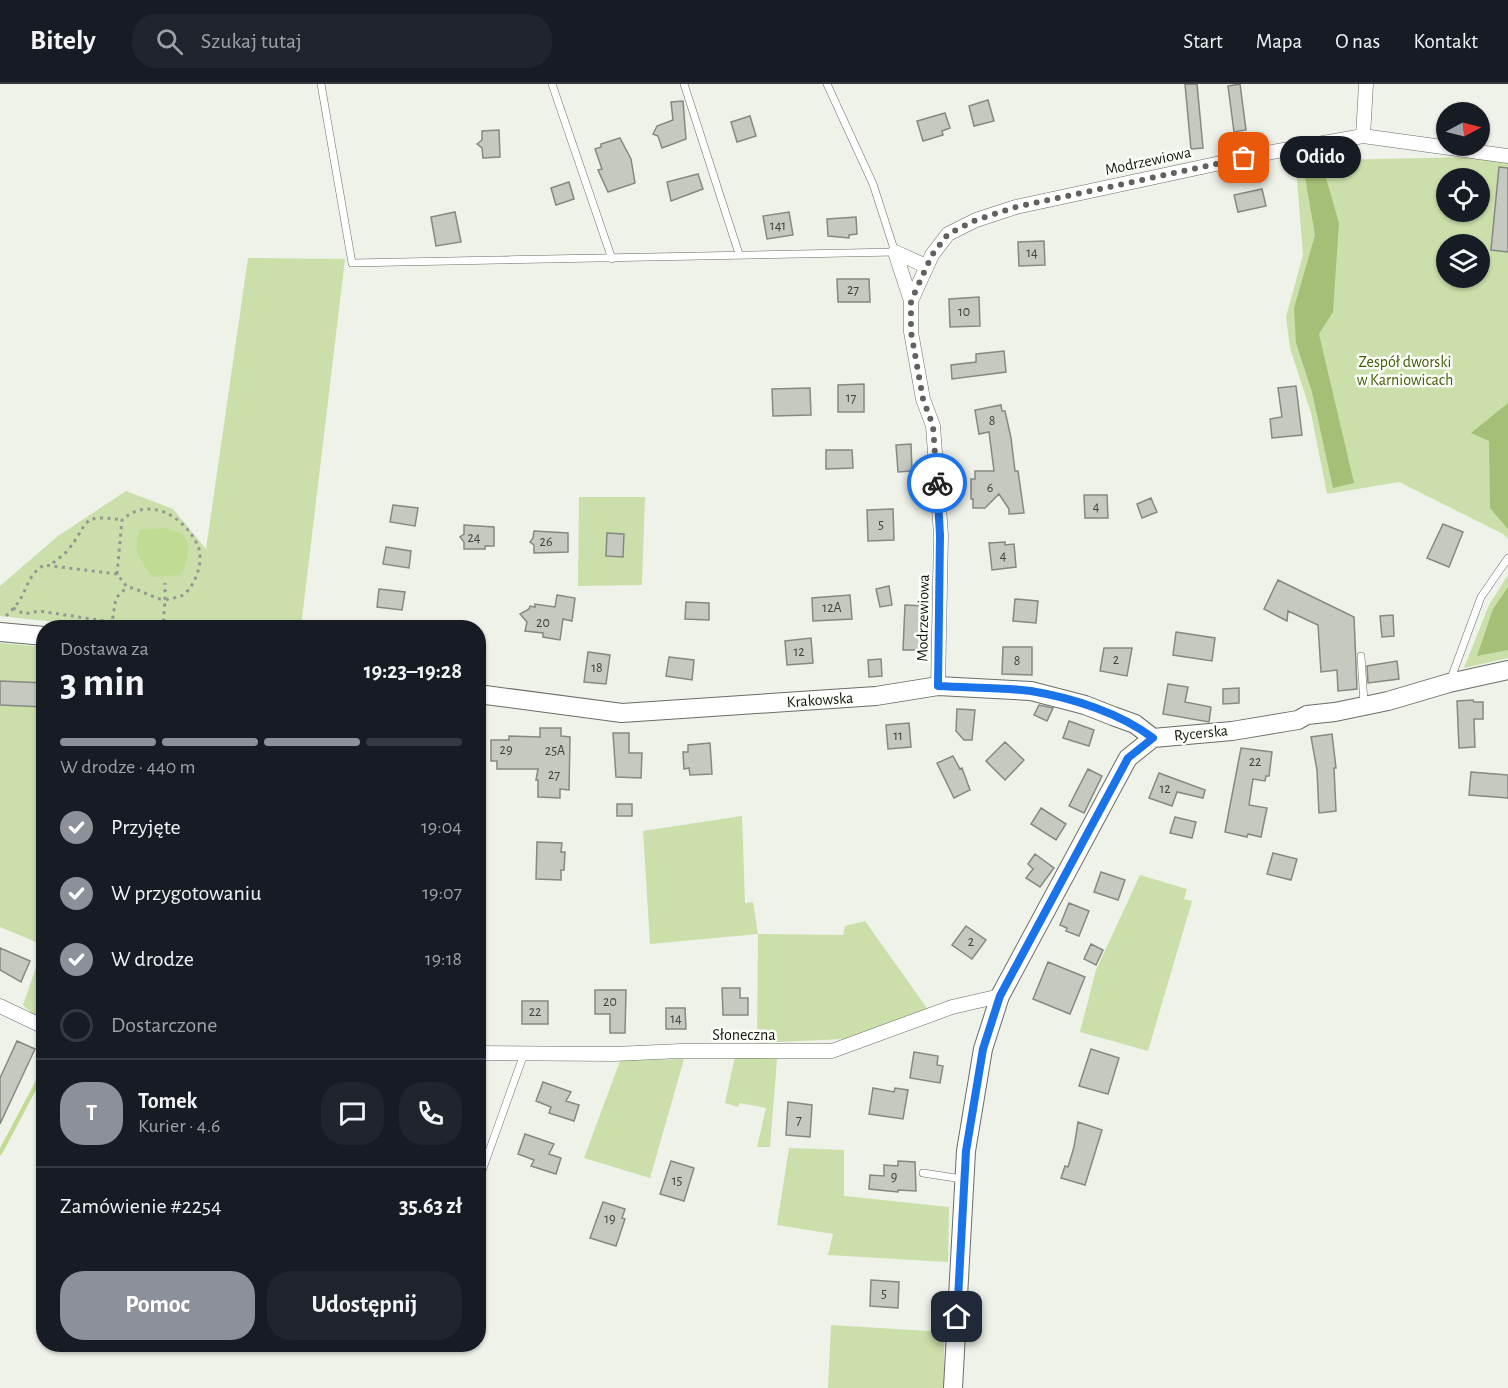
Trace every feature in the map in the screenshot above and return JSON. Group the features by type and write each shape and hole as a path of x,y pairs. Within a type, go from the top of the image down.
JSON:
{"street":[{"path":"1363,136 1366,84"},
{"name":"Modrzewiowa","path":"911,301 927,266 948,234 976,220 1016,207 1190,169 1363,136 1508,156"},
{"path":"894,252 927,266"},
{"name":"Modrzewiowa","path":"894,252 911,301 911,332 923,399 933,426 939,513 938,686"},
{"path":"2,626 36,634"},
{"name":"Rycerska","path":"953,1388 966,1151 983,1049 1000,996 1128,758 1153,738 1232,731 1388,701 1449,683 1508,670"},
{"name":"Krakowska","path":"486,695 622,713 876,696 938,686 1038,693 1085,705 1135,724 1153,738"},
{"name":"Słoneczna","path":"486,1053 832,1051 952,1007 1000,996"},
{"path":"0,1006 36,1023"}],"lane":[{"path":"321,84 352,263 894,252 873,183 827,84"},
{"path":"552,84 612,259"},
{"path":"684,84 739,254"},
{"path":"1449,683 1481,597 1508,558"},
{"path":"1361,656 1364,705"},
{"path":"486,1160 524,1054"},
{"path":"923,1173 965,1180"}],"path":[{"path":"2,626 35,571 44,565 52,564 117,574 127,586 142,590 153,598 165,600 182,596 192,587 199,562 198,545 176,518 161,509 131,511 122,520 117,574"},
{"path":"52,564 67,552 86,521 94,518 122,520"},
{"path":"164,620 165,583"},
{"path":"112,620 116,598 127,586"},
{"path":"13,608 24,614 39,611 99,620"}],"green space":[{"name":"Zespół dworski w Karniowicach","path":"1470,157 1508,161 1508,539 1503,534 1399,482 1327,494 1311,413 1290,348 1286,317 1303,255 1296,167 1332,160"},
{"path":"248,258 345,259 302,620 37,620 0,616 0,586 58,536 126,491 173,509 206,549"},
{"path":"579,497 645,497 642,585 578,586"},
{"path":"1508,575 1508,658 1464,668 1489,605"},
{"path":"0,643 36,646 36,942 0,927"},
{"path":"742,816 745,903 753,902 758,934 650,944 643,831"},
{"path":"1140,875 1187,889 1184,899 1192,901 1148,1051 1080,1032 1096,970"},
{"path":"865,921 929,1011 843,1039 757,1043 758,934 843,935 845,926"},
{"path":"36,967 36,1015 23,1005"},
{"path":"735,1056 777,1059 770,1147 757,1147 766,1108 740,1103 738,1107 725,1103"},
{"path":"684,1059 650,1178 584,1158 620,1061"},
{"path":"789,1148 844,1150 844,1196 949,1207 948,1262 828,1255 833,1234 777,1225"},
{"path":"831,1325 944,1332 944,1388 828,1388"}],"shaded area":[{"path":"1324,171 1339,223 1333,312 1319,334 1354,483 1333,488 1312,392 1296,343 1294,308 1315,235 1305,177"},
{"path":"1508,403 1508,529 1490,508 1489,441 1471,433"},
{"path":"165,528 180,533 184,537 188,548 187,560 180,575 153,577 138,555 139,530"},
{"path":"1508,587 1508,650 1477,656 1493,609"}],"building":[{"path":"1185,84 1197,84 1203,148 1191,149"},
{"path":"1240,84 1246,130 1234,132 1228,86"},
{"path":"988,100 994,121 974,126 969,106"},
{"path":"683,101 686,139 662,148 658,136 653,134 657,126 673,120 671,102"},
{"path":"945,113 950,128 942,131 943,135 923,141 917,121"},
{"path":"750,116 756,136 737,142 731,122"},
{"path":"499,130 500,157 483,158 482,148 477,144 482,140 482,131"},
{"path":"620,138 631,159 635,183 608,192 598,170 602,169 595,149 601,147 601,144"},
{"path":"1499,167 1508,168 1508,252 1491,250"},
{"path":"698,174 703,189 671,201 667,182"},
{"path":"569,182 574,199 556,205 551,188"},
{"path":"1262,189 1266,206 1238,212 1234,195"},
{"path":"455,212 461,242 436,246 431,217"},
{"path":"789,212 793,235 767,239 763,216"},
{"path":"856,217 857,234 849,235 849,238 828,236 827,219"},
{"path":"1044,241 1045,265 1019,266 1018,242"},
{"path":"837,279 869,279 870,302 838,302"},
{"path":"979,297 980,326 950,327 949,299"},
{"path":"1004,351 1006,372 952,379 951,365 976,362 976,354"},
{"path":"864,384 864,412 838,412 838,385"},
{"path":"1296,386 1302,435 1272,438 1270,419 1282,417 1278,388"},
{"path":"810,388 811,415 773,416 772,389"},
{"path":"1001,405 1002,411 1005,411 1011,438 1024,513 1009,514 1009,509 999,494 985,508 973,508 973,499 971,499 971,479 975,479 975,471 994,471 989,432 979,434 975,410"},
{"path":"911,444 912,471 898,472 896,445"},
{"path":"826,450 852,450 853,468 826,469"},
{"path":"1084,495 1107,495 1108,518 1085,518"},
{"path":"1151,498 1157,512 1142,518 1137,504"},
{"path":"393,505 418,508 415,526 390,522"},
{"path":"893,509 894,540 868,541 867,510"},
{"path":"1443,524 1463,532 1449,567 1427,558"},
{"path":"464,525 494,527 494,546 485,546 485,549 464,549 464,542 460,537 464,534"},
{"path":"534,531 568,533 568,552 534,553 534,545 530,542"},
{"path":"607,533 624,534 623,557 606,556"},
{"path":"1005,542 1005,545 1014,544 1016,567 992,570 989,543"},
{"path":"386,547 411,551 409,568 383,564"},
{"path":"1278,580 1354,617 1357,689 1338,691 1337,670 1321,672 1318,625 1288,611 1287,621 1264,609"},
{"path":"889,586 892,605 880,607 876,589"},
{"path":"379,589 405,592 402,610 377,607"},
{"path":"557,595 575,598 572,621 563,619 560,640 543,637 543,633 525,631 527,622 520,614 530,606 535,607 535,604 555,607"},
{"path":"850,595 852,619 813,621 812,598"},
{"path":"1015,599 1038,601 1036,623 1013,621"},
{"path":"686,602 709,603 709,620 685,619"},
{"path":"905,605 925,606 926,650 903,650"},
{"path":"1393,615 1394,636 1382,637 1380,616"},
{"path":"1176,632 1215,638 1212,661 1173,655"},
{"path":"811,638 813,663 787,665 785,641"},
{"path":"1003,647 1032,647 1032,675 1002,674"},
{"path":"1104,648 1132,648 1127,676 1100,671"},
{"path":"588,652 610,655 606,684 584,682"},
{"path":"669,657 694,660 692,680 666,676"},
{"path":"881,659 882,676 869,677 868,660"},
{"path":"1397,661 1399,679 1368,683 1367,666"},
{"path":"0,681 36,683 36,707 0,705"},
{"path":"1168,684 1188,687 1185,702 1211,707 1209,722 1163,714"},
{"path":"1239,688 1239,703 1223,704 1223,689"},
{"path":"1457,701 1483,702 1483,719 1474,719 1475,747 1459,748"},
{"path":"1039,705 1053,708 1047,721 1034,715"},
{"path":"957,709 975,710 972,740 964,740 956,731"},
{"path":"1069,721 1094,730 1089,746 1063,738"},
{"path":"909,723 911,747 888,749 886,725"},
{"path":"540,728 561,728 561,736 570,737 569,790 560,789 560,798 538,797 538,780 536,780 538,769 497,769 497,761 491,761 491,740 509,740 509,736 540,737"},
{"path":"613,733 629,733 629,753 642,753 641,778 616,777"},
{"path":"1332,734 1336,768 1334,768 1336,811 1319,813 1317,770 1311,737"},
{"path":"1005,742 1024,760 1005,780 986,761"},
{"path":"710,743 712,774 690,775 689,768 684,769 683,752 688,752 688,745"},
{"path":"1241,748 1272,752 1269,776 1266,776 1265,781 1253,779 1249,805 1267,808 1261,837 1248,834 1247,837 1225,832"},
{"path":"953,756 960,769 962,768 970,790 954,798 937,763"},
{"path":"1088,769 1102,776 1084,813 1069,806"},
{"path":"1471,772 1508,775 1508,798 1469,795"},
{"path":"1159,773 1205,790 1203,798 1177,792 1172,806 1149,798"},
{"path":"617,804 632,804 632,816 617,816"},
{"path":"1041,808 1066,824 1056,840 1031,824"},
{"path":"1175,817 1196,822 1192,838 1170,833"},
{"path":"537,842 562,843 561,852 565,852 561,880 536,879"},
{"path":"1273,853 1297,859 1291,880 1267,874"},
{"path":"1035,854 1054,868 1040,887 1026,878 1033,869 1028,864"},
{"path":"1101,872 1125,880 1118,900 1094,892"},
{"path":"1069,903 1089,911 1079,936 1066,931 1067,928 1060,925"},
{"path":"966,926 986,940 972,959 952,945"},
{"path":"1091,944 1103,950 1096,965 1084,959"},
{"path":"0,948 30,961 21,982 0,970"},
{"path":"1048,962 1085,977 1070,1014 1033,999"},
{"path":"722,988 740,988 740,998 748,998 748,1015 723,1015"},
{"path":"595,990 626,990 625,1033 610,1033 610,1014 595,1014"},
{"path":"522,1001 548,1001 548,1024 522,1024"},
{"path":"666,1008 685,1008 686,1029 666,1029"},
{"path":"17,1041 35,1049 0,1124 0,1078"},
{"path":"1091,1049 1119,1058 1108,1094 1079,1086"},
{"path":"914,1052 938,1056 937,1065 943,1066 940,1083 910,1078"},
{"path":"543,1082 571,1092 566,1101 579,1105 574,1121 549,1113 551,1107 536,1101"},
{"path":"873,1088 894,1092 895,1088 908,1090 903,1119 869,1114"},
{"path":"788,1102 812,1105 810,1137 786,1135"},
{"path":"1078,1122 1102,1130 1085,1185 1061,1178 1065,1166 1068,1167"},
{"path":"525,1134 554,1144 549,1154 561,1158 556,1174 531,1166 534,1160 518,1154"},
{"path":"671,1161 694,1168 684,1201 660,1194"},
{"path":"898,1161 915,1162 916,1191 869,1189 870,1175 884,1176 884,1165 898,1166"},
{"path":"603,1202 625,1209 622,1218 625,1219 616,1246 590,1238"},
{"path":"871,1280 899,1282 898,1308 870,1306"}],"waterway":[{"path":"0,1153 36,1085"}],"way so far":[{"path":"937,483 933,426 923,399 911,332 911,301 932,255 948,234 976,220 1016,207 1244,158"}],"place":[{"name":"Odido","path":"1244,158"}],"route":[{"path":"937,483 940,535 938,686 1031,691 1085,705 1135,724 1153,738 1128,758 1000,996 983,1049 966,1151 957,1317"}]}
